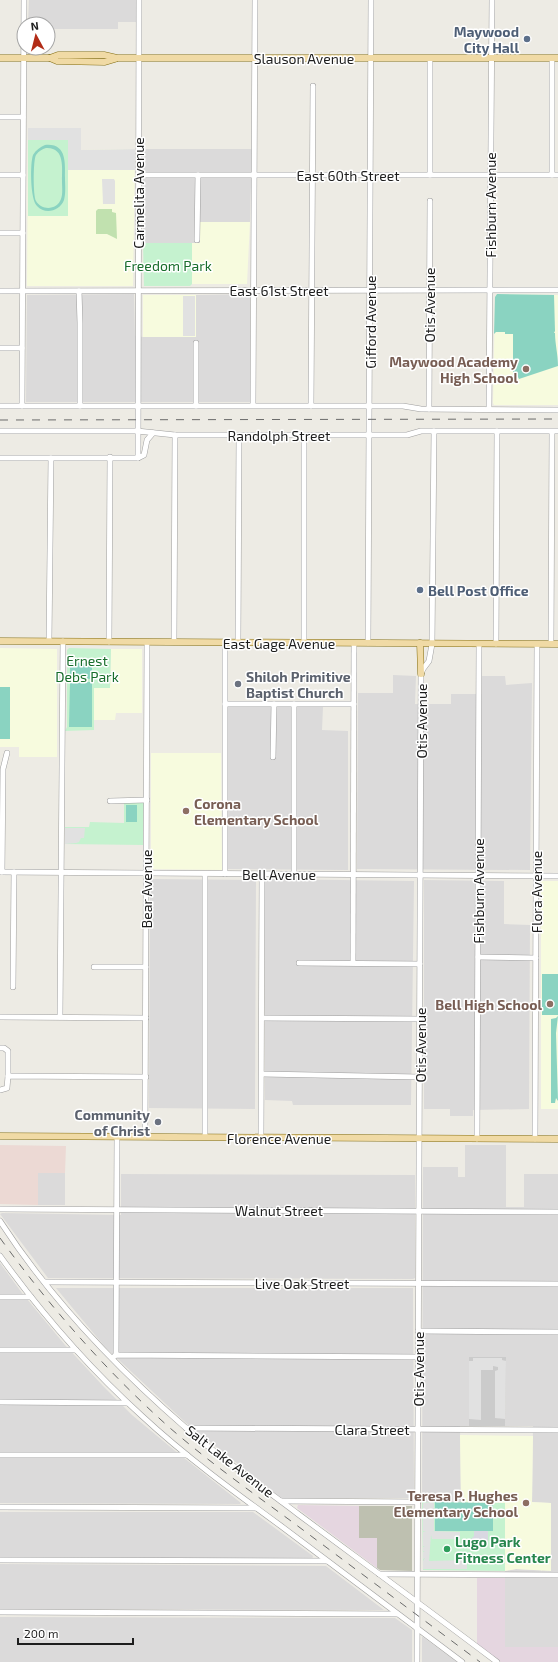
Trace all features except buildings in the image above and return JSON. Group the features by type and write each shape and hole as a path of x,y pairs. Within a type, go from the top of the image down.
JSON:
{"main road":[{"name":"Slauson Avenue","path":"0,58 50,58 56,61 100,62 117,58 555,58"},
{"name":"East Gage Avenue","path":"0,641 558,644"},
{"path":"420,644 421,674"},
{"name":"Florence Avenue","path":"0,1136 558,1139"}],"street":[{"path":"22,406 24,0"},
{"name":"Carmelita Avenue","path":"138,458 139,0"},
{"path":"253,406 255,0"},
{"name":"Gifford Avenue","path":"368,643 371,0"},
{"name":"Fishburn Avenue","path":"489,409 490,58 492,0"},
{"path":"430,58 430,175"},
{"path":"552,175 555,58"},
{"path":"311,406 314,86"},
{"path":"0,117 23,117"},
{"path":"0,175 23,175"},
{"name":"East 60th Street","path":"139,175 558,175"},
{"path":"197,240 198,175"},
{"name":"Otis Avenue","path":"428,409 430,201"},
{"path":"0,233 23,233"},
{"path":"79,290 80,406"},
{"name":"East 61st Street","path":"0,291 558,290"},
{"path":"196,343 196,406"},
{"path":"0,348 22,348"},
{"name":"Randolph Street","path":"0,406 403,406 428,409 558,410"},
{"name":"Randolph Street","path":"0,431 137,431 175,435 407,435 421,431 555,432"},
{"name":"Otis Avenue","path":"417,1662 421,674 429,661 432,644 434,431"},
{"path":"496,644 497,431"},
{"path":"550,644 555,432"},
{"path":"0,458 138,458 144,455 147,440 153,433"},
{"path":"174,642 175,435"},
{"path":"238,642 239,435"},
{"path":"304,435 304,643"},
{"path":"109,642 110,457"},
{"path":"49,641 51,458"},
{"path":"552,537 558,537"},
{"path":"60,1018 63,641"},
{"name":"Bear Avenue","path":"146,1137 147,642"},
{"path":"225,642 225,874"},
{"path":"353,963 354,643"},
{"name":"Fishburn Avenue","path":"477,1139 479,644"},
{"name":"Flora Avenue","path":"535,1139 537,644"},
{"path":"225,704 354,704"},
{"path":"273,758 274,704"},
{"path":"294,704 294,874"},
{"path":"1,872 3,769 7,752"},
{"path":"110,801 147,800"},
{"name":"Bell Avenue","path":"1,872 558,876"},
{"path":"13,987 14,872"},
{"path":"205,874 205,1138"},
{"path":"261,1138 262,874"},
{"path":"478,957 536,958"},
{"path":"299,963 420,964"},
{"path":"94,966 146,967"},
{"path":"0,1017 146,1018"},
{"path":"262,1018 420,1019"},
{"path":"0,1048 4,1048 8,1051 7,1088 0,1090"},
{"path":"262,1074 420,1077"},
{"path":"8,1076 146,1077"},
{"path":"117,1137 117,1282 114,1357 418,1357"},
{"name":"Walnut Street","path":"0,1209 558,1212"},
{"name":"Salt Lake Avenue","path":"0,1221 45,1282 72,1315 152,1398 222,1457 497,1662"},
{"name":"Salt Lake Avenue","path":"0,1256 31,1297 76,1350 127,1402 187,1455 462,1662"},
{"name":"Live Oak Street","path":"45,1282 558,1284"},
{"path":"0,1297 31,1297"},
{"path":"418,1331 558,1332"},
{"path":"0,1350 76,1350"},
{"path":"0,1402 127,1402"},
{"name":"Clara Street","path":"186,1428 558,1430"},
{"path":"0,1455 187,1455"},
{"path":"281,1501 418,1502"},
{"path":"0,1507 256,1508"},
{"path":"0,1560 327,1561"},
{"path":"378,1574 558,1575"},
{"path":"0,1612 398,1614"}],"shaded area":[{"path":"29,0 137,0 138,22 118,22 118,29 56,29 56,16 28,16"},
{"path":"28,128 81,128 81,150 135,149 133,286 27,286"},
{"path":"28,128 81,128 81,150 135,149 135,170 68,170 68,140 28,140"},
{"path":"142,149 252,149 250,222 200,222 200,243 143,243"},
{"path":"102,179 114,179 115,204 103,204"},
{"path":"200,222 250,222 247,284 192,284 192,243 200,243"},
{"path":"134,294 135,336 196,337 196,295 250,294 250,402 26,402 27,295"},
{"name":"Maywood Academy High School","path":"497,294 558,295 558,405 494,405 495,297"},
{"path":"143,295 196,295 196,337 143,337"},
{"path":"183,296 195,296 195,336 183,336"},
{"path":"0,648 57,649 57,757 19,757 19,747 0,747"},
{"path":"111,649 142,649 142,713 116,713 115,720 94,720 94,688 110,687"},
{"path":"393,675 416,676 415,704 451,704 451,694 482,694 482,676 505,676 506,685 532,683 530,870 357,869 358,693 393,693"},
{"path":"228,706 323,707 322,730 348,731 348,870 228,869"},
{"name":"Corona Elementary School","path":"151,753 221,753 222,870 151,869"},
{"path":"65,828 85,828 84,838 81,838 79,842 76,843 65,844"},
{"path":"150,879 256,880 255,1109 149,1108"},
{"path":"265,879 414,881 411,1105 293,1105 292,1101 265,1100"},
{"path":"424,880 504,881 504,924 530,925 529,1109 473,1110 473,1116 450,1116 450,1109 424,1109"},
{"name":"Bell High School","path":"541,881 558,881 558,1109 541,1109"},
{"path":"0,1145 66,1146 65,1173 38,1173 38,1205 0,1204"},
{"path":"465,1145 506,1145 506,1207 524,1207 524,1174 558,1174 558,1647 505,1647 505,1571 516,1569 539,1569 542,1571 551,1503 532,1502 533,1426 505,1426 506,1357 469,1357 469,1426 460,1426 461,1502 422,1502 423,1167 458,1167 458,1177 465,1177"},
{"path":"38,1173 65,1173 65,1205 38,1205"},
{"path":"121,1174 415,1175 415,1278 48,1278 0,1214 121,1215"},
{"path":"0,1263 22,1293 65,1345 103,1386 132,1415 241,1503 240,1504 0,1503"},
{"path":"56,1288 413,1288 414,1497 281,1498 186,1423 105,1347"},
{"path":"469,1357 506,1357 505,1426 469,1426"},
{"path":"473,1358 502,1358 502,1360 506,1361 505,1419 495,1418 495,1371 498,1370 498,1367 493,1366 493,1370 481,1370 481,1420 469,1419 469,1361 473,1361"},
{"name":"Teresa P. Hughes Elementary School","path":"460,1435 533,1436 532,1502 551,1503 551,1571 516,1569 505,1571 505,1503 461,1502"},
{"path":"423,1503 434,1503 434,1531 431,1531 460,1532 460,1539 432,1539 431,1535 429,1561 467,1560 467,1569 423,1569 423,1561 425,1558 423,1559 423,1552 425,1551 423,1551 423,1547 425,1546 423,1546 423,1532 426,1531 423,1531"},
{"path":"298,1505 359,1506 359,1538 377,1538 377,1568 297,1508"},
{"path":"359,1506 412,1506 412,1571 380,1570 377,1568 377,1538 359,1538"},
{"path":"0,1512 253,1512 313,1556 312,1559 0,1557"},
{"path":"474,1531 488,1531 488,1544 484,1546 481,1542 471,1540 474,1536"},
{"path":"0,1564 326,1566 384,1610 0,1609"},
{"path":"477,1578 505,1578 505,1647 558,1647 558,1662 501,1662 477,1644"},
{"path":"0,1617 395,1618 412,1630 412,1662 0,1662"},
{"path":"423,1637 457,1662 422,1662"}],"green space":[{"path":"28,140 68,140 68,216 28,216"},
{"path":"45,145 52,145 61,151 65,166 64,200 59,207 48,211 40,209 37,206 33,196 31,181 31,165 33,155 37,150","holes":["46,148 57,151 61,159 62,195 59,203 53,207 45,208 39,204 35,198 34,164 36,155 39,151"]},
{"path":"98,209 112,209 112,212 116,213 117,239 107,234 96,234 96,211"},
{"name":"Freedom Park","path":"143,243 192,243 192,284 190,286 144,286"},
{"path":"497,294 554,295 554,333 558,366 519,379 516,373 513,374 513,334 496,332 494,334 495,297"},
{"name":"Ernest Debs Park","path":"69,648 111,649 110,688 94,688 94,730 65,731 67,727 67,650"},
{"path":"70,663 92,663 92,679 70,678"},
{"path":"70,682 92,682 92,727 69,727"},
{"path":"0,687 10,687 10,739 0,739"},
{"path":"124,802 144,802 143,845 65,844 65,827 89,827 90,822 124,823"},
{"path":"126,805 137,805 137,822 126,822"},
{"path":"542,974 558,974 558,1015 542,1015"},
{"path":"558,1016 556,1033 558,1101 556,1098 555,1103 551,1103 551,1019"},
{"path":"422,1502 505,1503 505,1571 423,1570"},
{"path":"435,1502 493,1503 493,1531 435,1531"}],"railway":[{"path":"0,420 558,419"},
{"path":"0,1238 19,1264 80,1338 123,1384 170,1428 229,1476 480,1662"}],"place":[{"name":"Maywood City Hall","path":"527,39"},
{"name":"Maywood Academy High School","path":"526,369"},
{"name":"Bell Post Office","path":"420,590"},
{"name":"Shiloh Primitive Baptist Church","path":"238,684"},
{"name":"Corona Elementary School","path":"186,811"},
{"name":"Bell High School","path":"550,1004"},
{"name":"Community of Christ","path":"158,1122"},
{"name":"Teresa P. Hughes Elementary School","path":"526,1503"},
{"name":"Lugo Park Fitness Center","path":"447,1549"}]}
